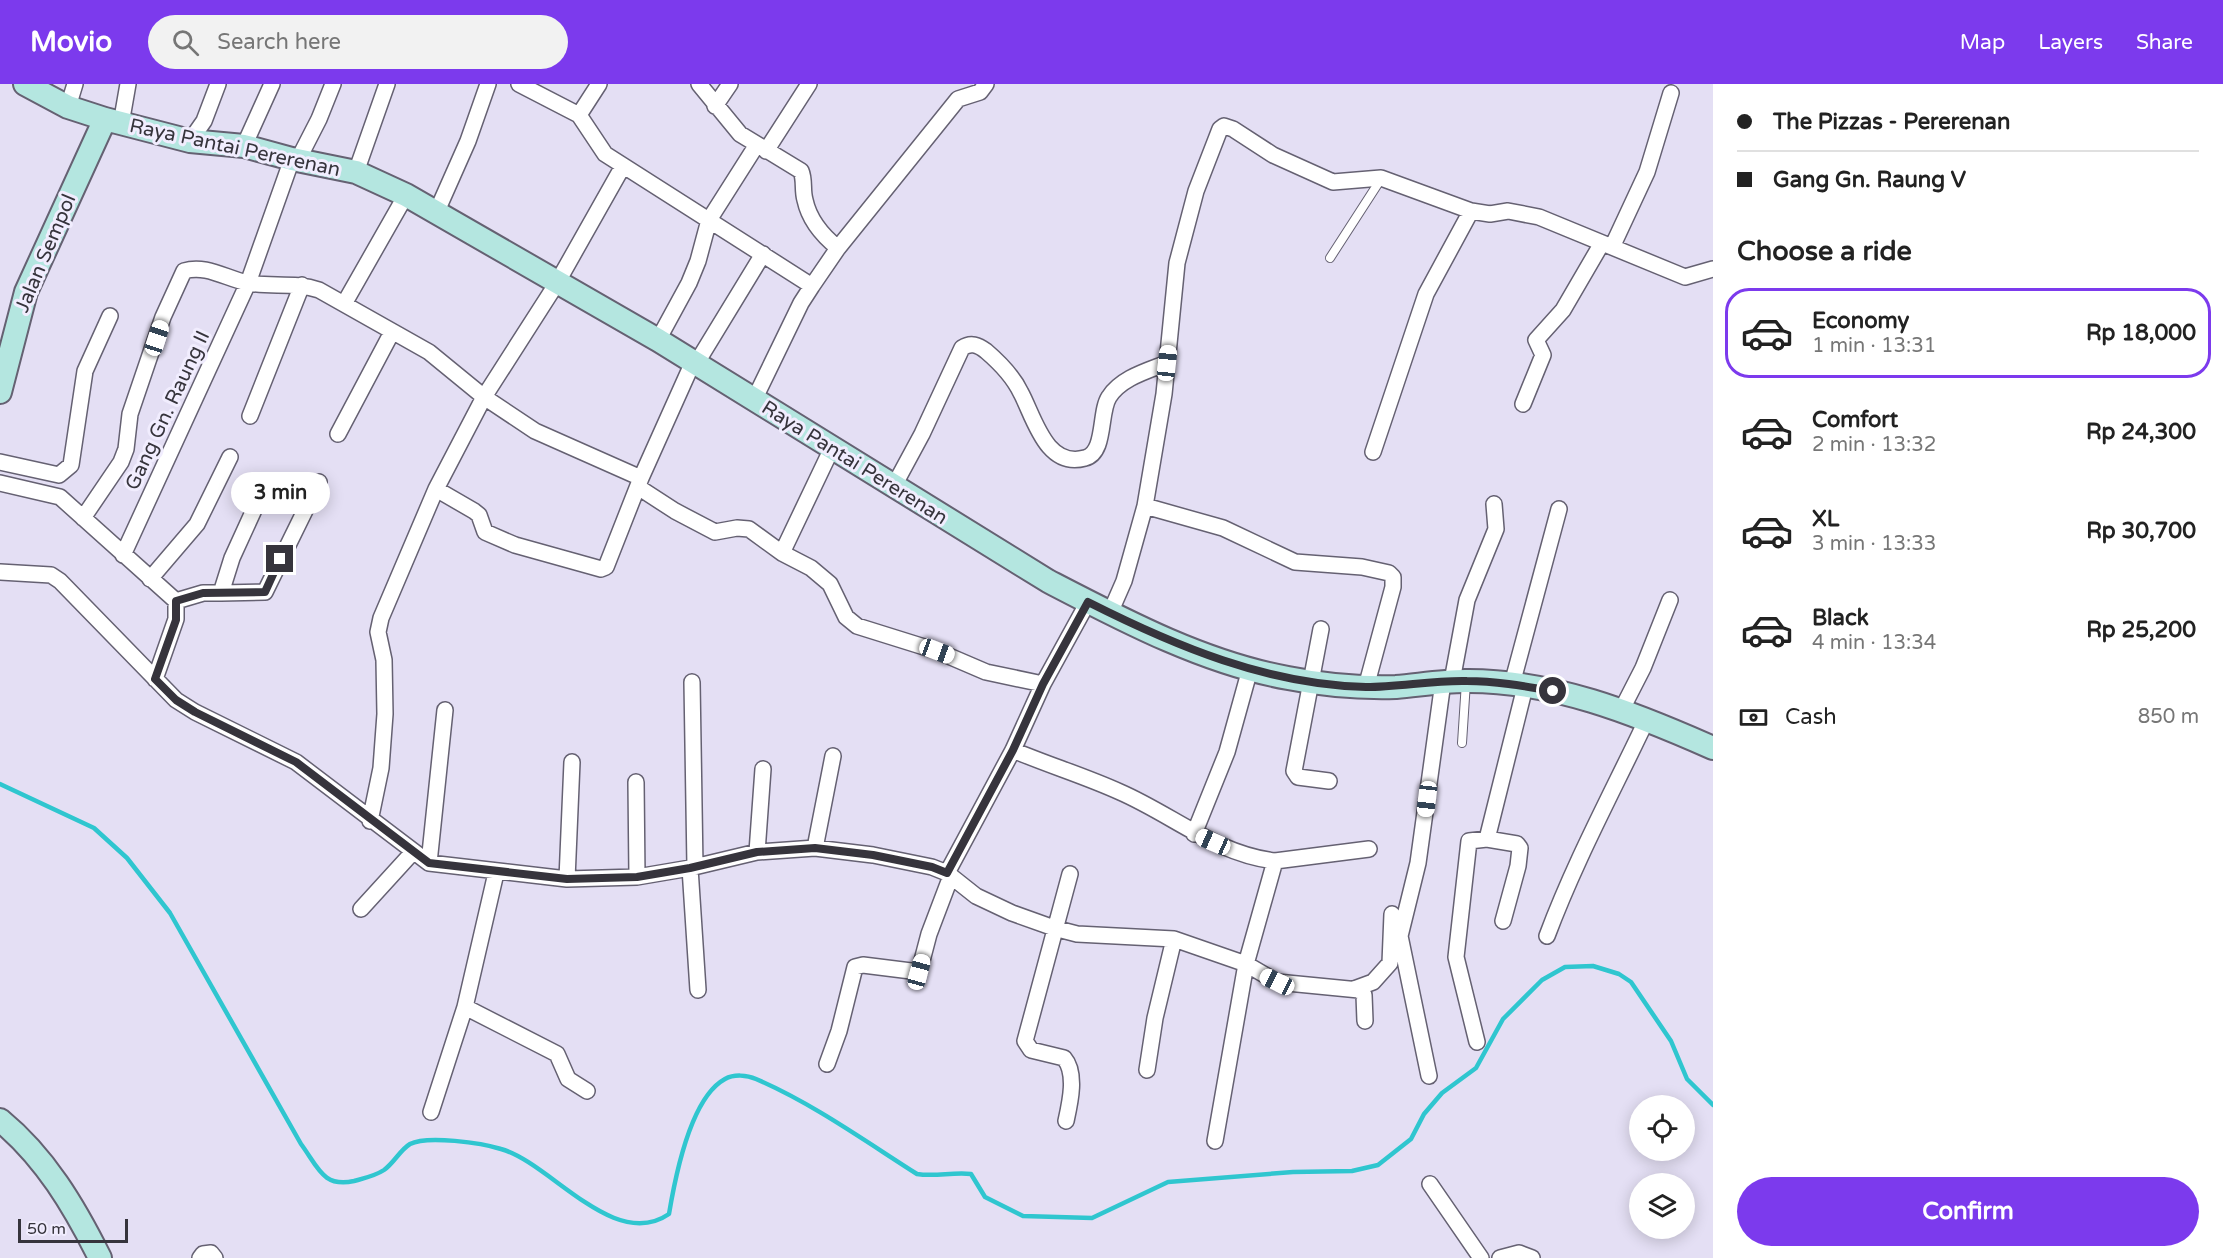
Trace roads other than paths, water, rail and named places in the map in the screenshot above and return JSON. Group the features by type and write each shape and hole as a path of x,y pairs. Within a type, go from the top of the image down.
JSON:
{"street":[{"name":"Raya Pantai Pererenan","path":"25,84 68,106 113,122 190,141 244,146 356,172 406,195 658,340 832,448 895,484 991,547 1110,613 1218,659 1250,669 1313,682 1366,687 1453,681 1519,685 1553,691 1622,709 1713,748"},
{"path":"68,106 75,84"},
{"path":"113,122 128,84"},
{"path":"190,141 204,121 218,84"},
{"path":"244,146 272,84"},
{"name":"Gang Gn. Raung II","path":"123,555 248,283 295,159 333,84"},
{"path":"356,172 387,84"},
{"path":"437,211 468,141 488,84"},
{"path":"519,84 579,115 606,154 812,286"},
{"path":"579,115 599,84"},
{"path":"699,84 740,134 761,149 801,171 805,202 809,211 819,229 838,248"},
{"path":"715,106 730,84"},
{"path":"658,340 689,282 709,220 809,84"},
{"path":"754,400 801,303 838,248 958,99 980,92 986,84"},
{"path":"1523,404 1543,355 1536,340 1563,310 1607,244 1647,172 1671,93"},
{"name":"Jalan Sempol","path":"0,392 26,292 113,122"},
{"path":"1110,613 1124,581 1145,506 1164,394 1177,263 1185,226 1220,129 1224,126 1233,129 1273,155 1333,182 1381,178 1471,211 1490,214 1508,211 1524,213 1607,244 1685,277 1713,269"},
{"path":"370,821 381,768 385,714 384,660 378,632 379,625 436,489 483,397 557,283 623,166"},
{"path":"344,304 406,195"},
{"path":"1373,452 1426,294 1471,211"},
{"path":"436,489 479,515 485,532 515,545 601,569 610,561 639,482 695,363 763,254"},
{"path":"83,518 121,462 126,449 130,414 164,317 184,271 194,268 248,283 302,285 319,290 429,352 483,397 535,431 639,482 675,511 715,532 737,528 748,529 782,553 823,577 830,584 846,617 857,626 937,651 986,672 1043,684"},
{"path":"250,416 302,285"},
{"path":"0,462 59,475 71,465 85,371 110,315"},
{"path":"338,434 392,332"},
{"path":"895,484 922,434 962,348 967,344 974,344 984,349 1005,368 1049,446 1059,456 1074,459 1086,458 1094,453 1107,399 1117,388 1131,378 1167,363"},
{"path":"782,553 832,448"},
{"path":"150,579 196,524 230,457"},
{"path":"176,601 203,593 265,592 319,482"},
{"path":"0,483 60,497 176,601 176,620 155,679"},
{"path":"221,593 232,558 258,501"},
{"path":"1429,1076 1400,936 1418,863 1467,600 1496,529 1494,504"},
{"path":"1145,506 1223,528 1295,562 1362,567 1389,573 1393,578 1393,587 1366,687"},
{"path":"1487,839 1559,509"},
{"path":"0,572 51,575 60,580 176,700 195,712 296,762 370,821 429,863 496,873 567,879 637,877 693,868 757,852 815,848 873,855 932,867 949,874 976,896 1012,914 1054,928 1077,934 1174,939 1246,964 1277,982 1362,991 1365,1021"},
{"path":"1622,709 1643,668 1670,600"},
{"path":"827,1064 839,1030 855,967 863,965 919,972 949,874 1013,750 1043,684 1088,602"},
{"path":"1321,628 1313,682 1294,771 1298,777 1329,782"},
{"path":"1194,834 1227,752 1250,669"},
{"path":"692,682 693,868 698,990"},
{"path":"429,863 445,710"},
{"path":"1547,936 1585,845 1620,780 1647,719"},
{"path":"1013,750 1122,792 1194,834 1231,850 1275,861 1369,849"},
{"path":"815,848 833,756"},
{"path":"567,879 572,762"},
{"path":"757,852 764,769"},
{"path":"636,782 637,877"},
{"path":"1477,1042 1456,957 1469,841 1487,839 1517,844 1520,848 1518,866 1503,921"},
{"path":"361,909 413,852"},
{"path":"1215,1141 1246,964 1275,861"},
{"path":"431,1112 465,1007 496,873"},
{"path":"1066,1121 1071,1101 1070,1071 1067,1061 1064,1058 1031,1050 1025,1041 1070,874"},
{"path":"1354,989 1373,982 1390,963 1392,914"},
{"path":"1146,1070 1155,1018 1174,939"},
{"path":"465,1007 557,1054 568,1078 587,1091"},
{"path":"2,1126 51,1174 71,1203 100,1258"},
{"path":"1430,1184 1481,1258"},
{"path":"200,1258 203,1254 211,1253 215,1258"},
{"path":"1500,1258 1519,1253 1532,1258"}],"lane":[{"path":"1330,258 1381,178"},
{"path":"1453,681 1462,743"}],"waterway":[{"path":"0,784 94,828 127,858 170,913 301,1144 322,1174 335,1181 354,1181 377,1174 388,1167 406,1147 418,1141 468,1142 501,1149 520,1157 605,1214 627,1222 648,1223 669,1214 680,1160 693,1121 702,1103 725,1079 740,1076 756,1079 797,1099 917,1174 971,1174 985,1197 1023,1216 1092,1218 1168,1182 1293,1172 1352,1171 1378,1165 1411,1139 1424,1114 1442,1093 1476,1068 1503,1019 1542,980 1565,967 1593,966 1619,974 1631,982 1671,1041 1687,1079 1713,1105"}]}
